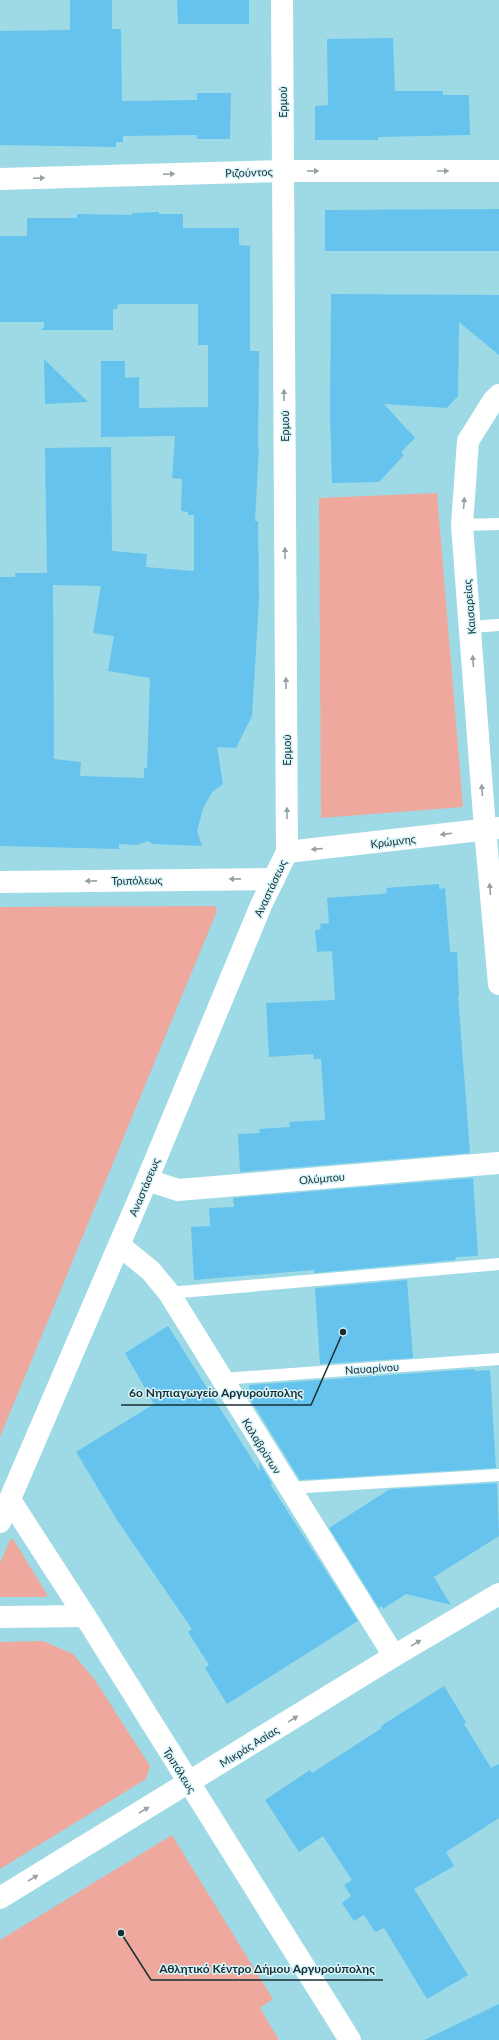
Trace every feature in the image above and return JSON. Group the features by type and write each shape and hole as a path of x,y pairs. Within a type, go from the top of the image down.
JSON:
{"street":[{"name":"Ερμού","path":"282,0 287,852"},
{"name":"Ριζούντος","path":"0,179 282,171 499,171"},
{"name":"Καισαρείας","path":"497,400 468,441 462,525 492,829 499,984"},
{"name":"Κρώμνης","path":"287,852 492,829"},
{"name":"Αναστάσεως","path":"0,1522 274,879 287,852"},
{"name":"Τριπόλεως","path":"0,882 274,879"},
{"name":"Ολύμπου","path":"147,1180 178,1190 499,1163"},
{"name":"Καλαβρύτων","path":"119,1245 151,1271 169,1293 394,1656"},
{"name":"Τριπόλεως","path":"10,1500 85,1616 350,2040"},
{"name":"Μικράς Ασίας","path":"0,1898 189,1784 394,1656 499,1594"},
{"path":"0,1617 85,1616"}],"lane":[{"path":"462,525 499,524"},
{"path":"471,627 499,625"},
{"path":"169,1293 499,1264"},
{"name":"Ναυαρίνου","path":"222,1380 499,1359"},
{"path":"289,1488 499,1475"}],"shaded area":[{"path":"437,493 463,807 321,818 319,498"},
{"path":"215,906 217,911 0,1437 0,907"},
{"path":"13,1539 47,1594 46,1597 0,1597 0,1563 10,1540"},
{"path":"43,1641 73,1654 95,1680 150,1766 146,1779 0,1869 0,1642"},
{"path":"172,1835 273,1999 260,2008 279,2040 0,2040 0,1940"}],"building":[{"path":"70,0 112,0 112,29 121,29 122,101 197,100 197,93 231,93 230,139 197,139 197,135 123,136 123,142 116,142 116,147 0,145 0,31 70,30"},
{"path":"177,0 249,0 249,24 178,24"},
{"path":"393,38 395,91 443,91 443,95 469,95 470,135 378,137 378,140 315,140 315,106 328,105 327,39"},
{"path":"499,209 499,251 325,251 325,210"},
{"path":"159,212 159,214 183,214 183,228 239,228 239,245 250,246 250,351 259,351 259,447 255,521 258,521 259,601 252,716 236,748 217,747 223,784 212,792 203,809 197,831 202,846 153,844 148,841 137,845 119,844 119,849 0,846 0,577 15,577 15,573 47,573 45,448 111,447 112,551 147,554 146,567 194,571 194,515 188,515 188,512 181,511 182,479 172,478 175,436 101,437 101,361 125,361 125,378 139,377 139,408 208,407 208,345 198,345 198,304 118,304 117,309 113,309 113,330 41,330 44,327 44,322 0,322 0,236 27,236 27,218 77,218 77,214 132,215 132,213","holes":["53,585 101,586 93,633 114,636 108,671 150,678 147,768 144,768 144,778 80,776 81,762 54,759"]},
{"path":"331,294 499,295 499,355 459,322 458,396 447,408 384,404 415,438 401,452 404,455 379,482 332,483 330,414"},
{"path":"44,359 88,402 45,404"},
{"path":"439,884 439,889 445,888 450,952 457,952 458,995 470,1153 240,1172 238,1134 260,1133 259,1129 290,1127 289,1122 325,1120 321,1059 314,1059 313,1054 269,1057 266,1003 335,1000 332,951 317,952 315,930 321,929 320,924 329,923 327,898 381,894 387,893 386,888"},
{"path":"473,1178 478,1256 456,1257 455,1260 314,1273 314,1270 194,1280 191,1227 210,1226 209,1208 234,1207 233,1198"},
{"path":"407,1280 413,1358 320,1364 315,1288"},
{"path":"168,1326 260,1472 259,1462 272,1484 270,1484 358,1621 227,1704 205,1668 209,1665 188,1632 192,1629 117,1520 76,1452 154,1404 125,1353"},
{"path":"474,1369 475,1371 490,1370 496,1468 300,1480 252,1402 249,1385"},
{"path":"497,1483 499,1536 434,1577 451,1605 406,1594 383,1609 382,1606 379,1608 329,1528 390,1489"},
{"path":"444,1686 466,1722 464,1724 491,1768 499,1764 499,1818 446,1852 454,1866 414,1889 468,1975 427,1999 384,1928 375,1932 364,1915 354,1921 342,1903 351,1896 344,1885 352,1880 323,1836 299,1852 265,1800 310,1770 312,1773 382,1728 381,1726"},
{"path":"499,2004 499,2040 424,2040"}],"place":[{"name":"6ο Νηπιαγωγείο Αργυρούπολης","path":"343,1332"},
{"name":"Αθλητικό Κέντρο Δήμου Αργυρούπολης","path":"121,1933"}]}
